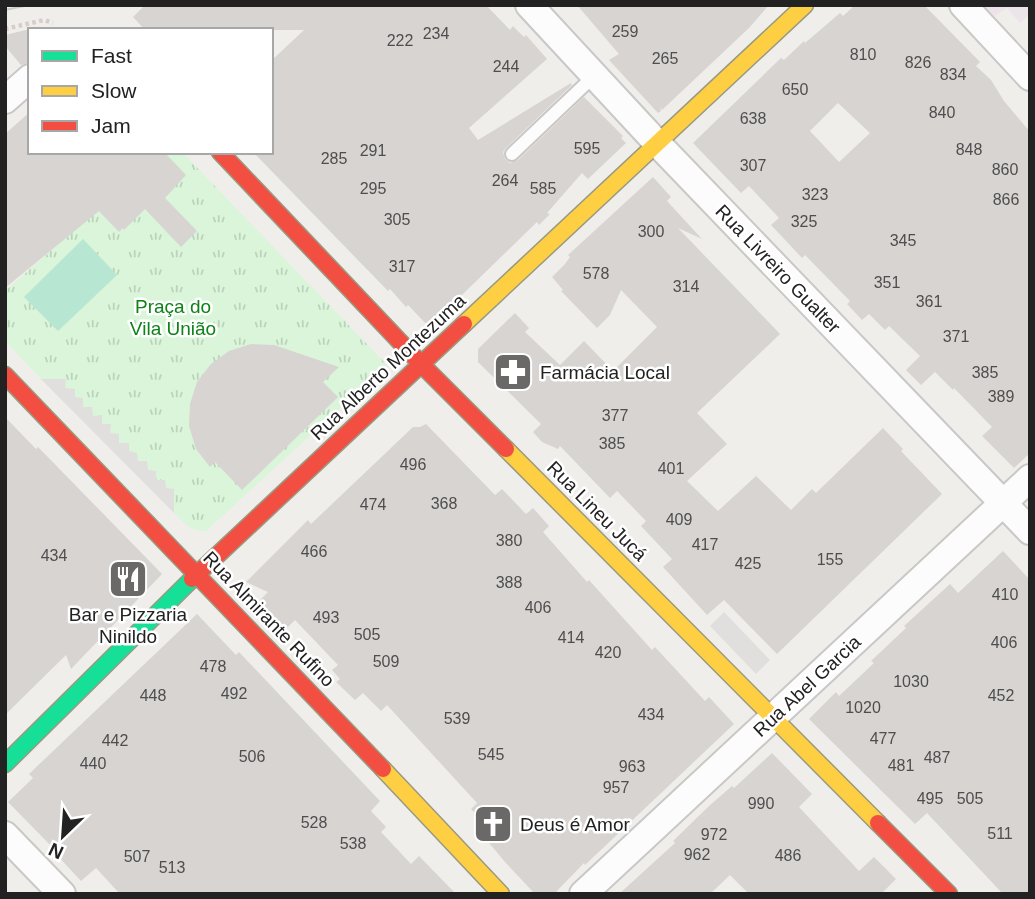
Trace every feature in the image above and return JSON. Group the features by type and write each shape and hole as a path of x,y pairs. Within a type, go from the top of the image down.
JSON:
{"street":[{"name":"Rua Livreiro Gualter","path":"529,5 657,143 1030,531"},
{"name":"Rua Alberto Montezuma","path":"5,764 197,574 805,5"},
{"path":"963,5 1030,77"},
{"path":"5,100 28,80"},
{"name":"Rua Lineu Jucá","path":"222,154 422,365 949,894"},
{"name":"Rua Almirante Rufino","path":"5,375 501,894"},
{"name":"Rua Abel Garcia","path":"583,894 1030,478"},
{"path":"5,835 62,894"}],"lane":[{"path":"512,153 595,75"}],"path":[{"path":"5,29 44,20 53,23"}],"shaded area":[{"path":"983,5 1030,5 1030,14 1020,23 1007,8 995,16"},
{"path":"41,379 66,379 65,388 75,389 75,397 83,398 83,407 92,407 93,416 102,415 102,424 111,424 110,433 119,434 119,443 129,443 129,451 137,453 138,461 147,461 148,470 156,471 156,480 165,480 166,488 174,489 174,513"},
{"path":"724,612 770,660 756,674 710,626"}],"green space":[{"name":"Praça do Vila União","path":"161,154 184,154 387,365 206,531 201,531 192,528 174,513 174,489 166,489 65,388 65,379 41,379 5,341 5,291"},
{"path":"83,239 117,275 58,331 24,297"}],"building":[{"path":"145,5 486,5 510,30 513,26 524,37 526,35 547,59 469,128 478,140 571,83 572,85 506,148 503,152 505,159 510,163 518,160 584,97 623,136 621,138 626,143 588,179 582,173 547,213 550,214 539,225 537,222 429,327 390,289 388,291 255,154 273,154 273,59 304,30 143,28 133,17"},
{"path":"577,5 769,5 749,28 662,110 660,107 661,111 658,113 609,60 619,54"},
{"path":"855,5 924,5 980,62 976,66 991,80 1004,101 1030,132 1030,453 1014,468 982,436 992,427 954,388 953,390 935,372 921,385 906,370 920,356 889,326 885,330 869,314 862,320 847,304 850,301 805,255 802,258 771,225 779,218 749,186 741,193 693,143 781,58 784,60 840,13 843,16","holes":["838,103 870,133 839,162 810,131"]},
{"path":"28,29 28,63 21,65 5,46 5,35"},
{"path":"28,114 28,154 166,154 186,175 165,198 197,231 181,247 145,209 119,232 99,211 5,288 5,134"},
{"path":"653,177 671,197 667,201 702,239 678,228 780,334 697,413 727,444 687,481 718,511 756,476 791,510 812,489 816,493 883,428 942,494 777,654 724,600 707,615 663,567 672,559 641,526 646,521 617,491 610,498 560,446 558,449 542,442 533,432 541,424 478,362 478,349 515,313 529,328 525,332 560,365 584,341 613,371 657,327 621,290 610,315 597,328 561,291 563,290 552,277 565,264 570,257 568,255"},
{"path":"251,344 274,345 339,367 323,382 338,397 242,490 215,462 210,467 196,449 189,426 190,404 197,382 211,364 229,351"},
{"path":"5,417 36,449 38,447 162,574 71,669 66,655 5,715"},
{"path":"426,424 495,495 502,489 526,514 533,508 549,526 543,532 587,582 589,580 652,650 655,647 705,701 709,697 734,724 554,894 535,894 505,862 479,831 486,825 471,809 477,803 387,705 381,711 363,693 355,700 336,682 340,679 332,670 338,665 295,620 286,629 259,601 268,592 246,582 308,520 311,524 413,427"},
{"path":"1003,551 1030,580 1030,894 1003,894 927,813 915,824 809,719 836,692 839,696 874,663 871,661 906,628 904,626 950,584 958,593"},
{"path":"197,614 236,655 239,652 380,801 371,811 386,827 381,832 411,864 419,856 456,894 120,894 96,868 81,881 55,853 57,852 8,802 33,778 29,774"},
{"path":"772,753 812,794 799,807 859,871 874,857 896,879 881,894 749,894 730,875 710,894 619,894 675,843 673,841 709,806 732,786 734,788"}],"tram line":[{"path":"5,10 29,5"}],"traffic: fast":[{"path":"5,764 192,579"}],"traffic: slow":[{"path":"464,324 805,5"},
{"path":"506,449 878,823"},
{"path":"383,769 501,894"}],"traffic: jam":[{"path":"222,154 422,365 506,449"},
{"path":"192,579 464,324"},
{"path":"5,375 383,769"},
{"path":"878,823 949,894"}],"place":[{"name":"Farmácia Local","path":"513,372"},
{"name":"Bar e Pizzaria Ninildo","path":"128,579"},
{"name":"Deus é Amor","path":"493,824"}]}
